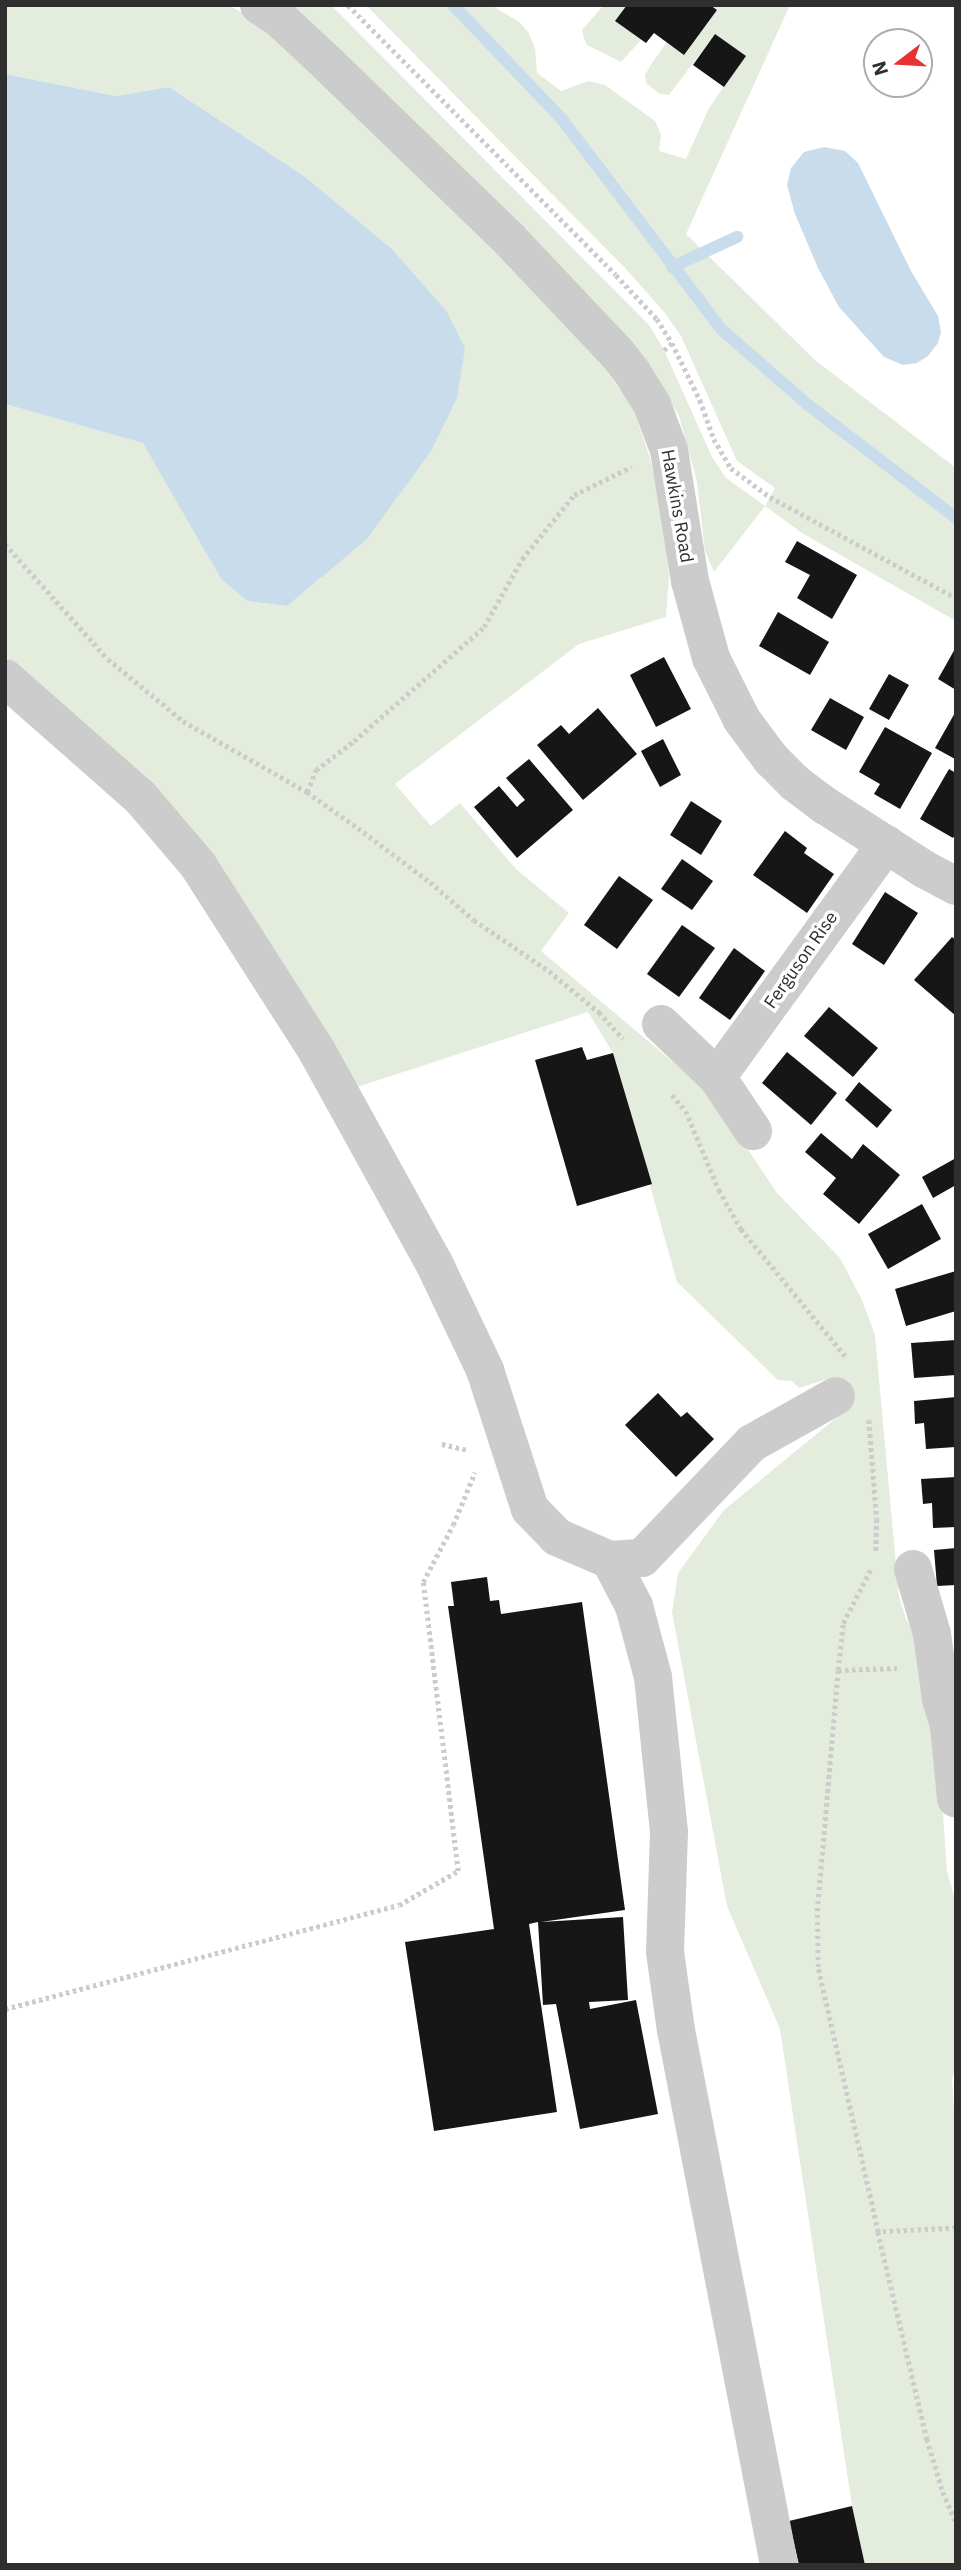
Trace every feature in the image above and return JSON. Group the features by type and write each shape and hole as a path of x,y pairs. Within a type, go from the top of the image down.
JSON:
{"street":[{"name":"Hawkins Road","path":"259,5 281,20 328,64 510,240 616,352 633,374 652,405 669,450 690,581 711,658 742,720 771,759 795,783 886,844 956,886"},
{"path":"5,678 141,799 198,865 318,1054 434,1263 485,1370 496,1452 530,1509 557,1536 610,1560 642,1558 752,1443 836,1396"},
{"name":"Ferguson Rise","path":"717,1077 886,844"},
{"path":"661,1024 717,1077 753,1131"},
{"path":"610,1560 634,1606 653,1677 669,1832 665,1952 676,2030 779,2565"},
{"path":"913,1569 941,1644 941,1699 949,1726 956,1799"}],"path":[{"path":"348,5 657,319 672,343 700,400 714,439 731,468 770,497 956,598"},
{"path":"633,374 672,343"},
{"path":"307,792 316,770 354,741 484,627 522,559 574,495 669,450"},
{"path":"5,544 108,659 183,721 307,792 430,881 474,920 549,971 599,1012 625,1042"},
{"path":"668,1091 686,1111 719,1190 741,1229"},
{"path":"5,2009 399,1905 458,1871 423,1582 496,1452 442,1444"},
{"path":"941,1644 838,1670 817,1910 818,1966 878,2232 927,2439 956,2523"},
{"path":"878,2232 956,2228"}],"green space":[{"path":"5,5 228,5 275,30 567,319 632,405 650,458 664,518 669,576 666,617 579,644 395,784 431,826 460,803 516,869 569,913 541,951 711,1094 777,1193 840,1258 861,1298 875,1335 899,1597 906,1619 919,1641 937,1729 947,1871 956,1903 956,2064 952,2080 956,2133 956,2565 865,2565 852,2506 780,2029 727,1906 672,1612 678,1573 724,1510 852,1405 830,1378 799,1388 792,1381 778,1380 677,1282 613,1053 588,1012 351,1089 211,861 5,655 5,404 144,443 221,579 247,601 286,606 321,578 391,248 304,176 169,87 116,96 5,74"},
{"path":"292,5 331,5 649,325 664,350 712,457 726,478 765,506 714,572 705,551 697,482 679,416 648,363 627,336 507,212"},
{"path":"366,5 491,5 519,22 528,32 535,48 537,73 561,91 589,81 605,85 655,121 661,135 659,151 686,159 709,108 745,56 715,34 669,95 660,94 646,83 645,75 652,63 667,42 684,54 717,10 710,5 790,5 686,234 815,360 956,468 956,621 802,533 765,506 775,488 737,461 681,336 665,313 625,268"},
{"path":"604,5 627,5 616,21 641,40 621,62 587,45 584,39 582,30"}],"water":[{"path":"5,74 116,96 169,87 304,176 391,248 447,312 465,348 457,398 431,451 367,539 287,606 247,601 221,579 143,443 5,404"},
{"path":"824,147 845,151 858,163 911,271 938,316 941,332 938,343 928,356 917,363 903,365 884,357 839,307 818,268 795,214 787,185 791,168 804,152"}],"building":[{"path":"627,5 710,5 717,10 684,55 654,33 646,43 615,21"},
{"path":"715,34 746,56 724,87 693,65"},
{"path":"797,541 857,575 832,619 797,598 810,575 785,562"},
{"path":"778,612 829,642 810,675 759,646"},
{"path":"956,647 956,690 938,679"},
{"path":"664,657 691,709 656,727 630,675"},
{"path":"889,674 909,685 889,720 869,709"},
{"path":"830,698 864,717 846,750 811,730"},
{"path":"598,708 637,754 583,800 537,745 561,725 569,734"},
{"path":"956,711 956,757 955,759 935,748"},
{"path":"885,727 932,753 900,809 874,794 880,784 859,772"},
{"path":"663,739 681,775 660,787 641,751"},
{"path":"529,759 573,810 517,858 474,807 499,786 517,807 525,800 506,778"},
{"path":"949,769 956,773 956,833 953,838 920,819"},
{"path":"691,801 722,821 701,855 670,835"},
{"path":"785,831 807,848 804,853 834,874 807,913 753,875"},
{"path":"682,859 713,881 692,910 661,889"},
{"path":"619,876 653,900 617,949 584,925"},
{"path":"885,892 918,913 884,965 852,944"},
{"path":"682,925 715,948 679,997 647,974"},
{"path":"952,937 956,940 956,1016 914,980"},
{"path":"734,948 765,971 730,1020 699,998"},
{"path":"829,1007 878,1048 853,1077 804,1036"},
{"path":"582,1047 587,1060 613,1053 652,1184 577,1206 535,1060"},
{"path":"787,1052 837,1093 811,1125 762,1083"},
{"path":"859,1082 892,1110 877,1128 845,1100"},
{"path":"821,1133 852,1159 863,1144 900,1175 859,1224 823,1194 836,1178 805,1152"},
{"path":"956,1158 956,1185 933,1198 922,1177"},
{"path":"922,1204 941,1239 888,1269 868,1234"},
{"path":"956,1271 956,1311 906,1326 895,1289"},
{"path":"956,1340 956,1375 914,1378 911,1343"},
{"path":"658,1393 681,1417 687,1412 714,1439 676,1477 625,1425"},
{"path":"956,1397 956,1447 926,1449 924,1423 915,1424 914,1401"},
{"path":"956,1477 956,1527 933,1528 932,1503 923,1504 921,1479"},
{"path":"956,1548 956,1585 937,1586 934,1550"},
{"path":"487,1577 490,1601 499,1600 501,1614 582,1602 625,1910 541,1922 623,1917 628,2000 589,2002 590,2009 636,2000 658,2114 580,2129 556,2004 543,2005 538,1922 529,1924 557,2112 434,2131 405,1942 494,1929 448,1606 454,1606 451,1582"},
{"path":"852,2506 865,2565 799,2565 789,2521"}],"waterway":[{"path":"453,5 561,118 721,329 807,404 956,518"},
{"path":"672,267 737,237"}]}
